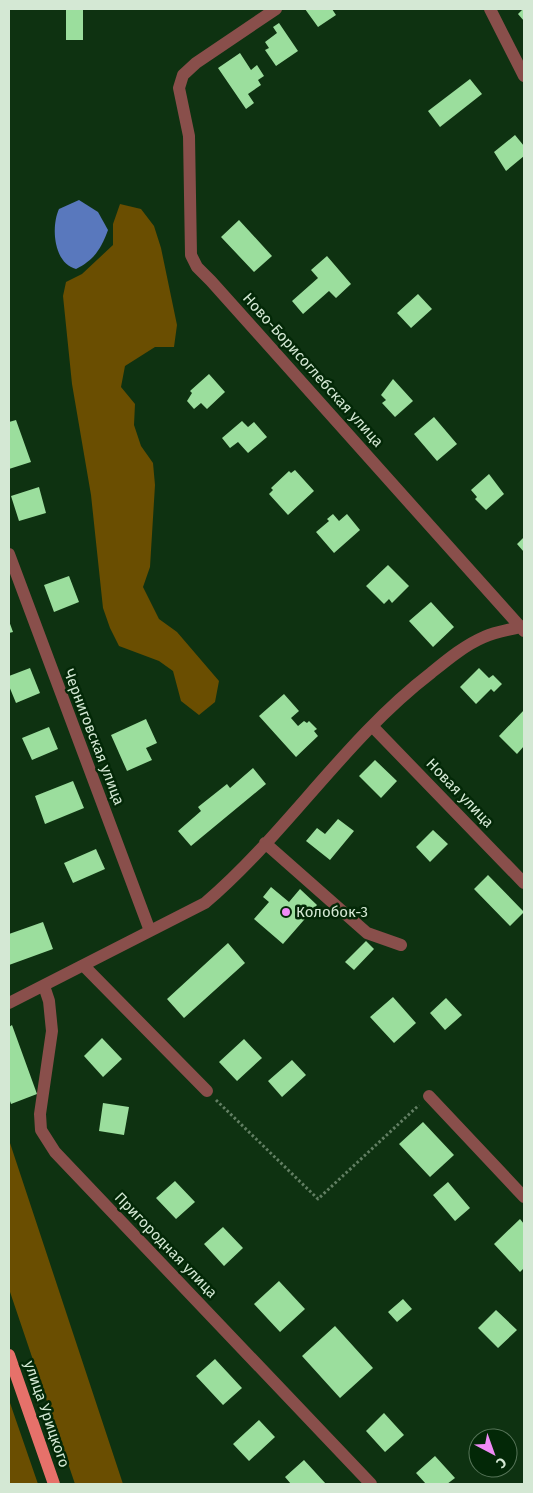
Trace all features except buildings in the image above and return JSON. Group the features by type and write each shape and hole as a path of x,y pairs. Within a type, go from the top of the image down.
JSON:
{"main road":[{"name":"улица Урицкого","path":"9,1355 54,1484"}],"street":[{"name":"Ново-Борисоглебская улица","path":"276,9 196,63 183,75 179,88 188,136 191,255 196,267 218,288 523,628"},
{"path":"490,9 524,76"},
{"name":"Черниговская улица","path":"9,554 150,931"},
{"path":"9,1003 205,902 232,880 403,694 456,654 484,637 523,628"},
{"name":"Новая улица","path":"372,726 524,883"},
{"path":"265,843 367,932 401,945"},
{"path":"84,966 208,1092"},
{"name":"Пригородная улица","path":"44,986 49,1002 52,1031 40,1114 42,1130 55,1152 371,1484"},
{"path":"429,1096 524,1197"}],"path":[{"path":"208,1092 318,1200 429,1096"}],"shaded area":[{"path":"120,204 141,209 154,226 161,248 177,325 174,347 155,347 125,366 121,387 135,404 134,425 141,446 153,463 155,485 150,567 143,587 159,619 177,632 219,681 215,702 199,715 181,701 173,671 159,661 119,646 103,608 91,495 72,384 63,296 66,282 82,274 113,245 113,224"},
{"path":"9,1140 123,1484 75,1484 9,1289"},
{"path":"9,1400 38,1484 9,1484"}],"water":[{"path":"79,200 98,212 108,230 103,243 96,253 88,262 76,269 68,265 58,252 55,225 59,209"}],"place":[{"name":"Колобок-3","path":"286,912"}]}
